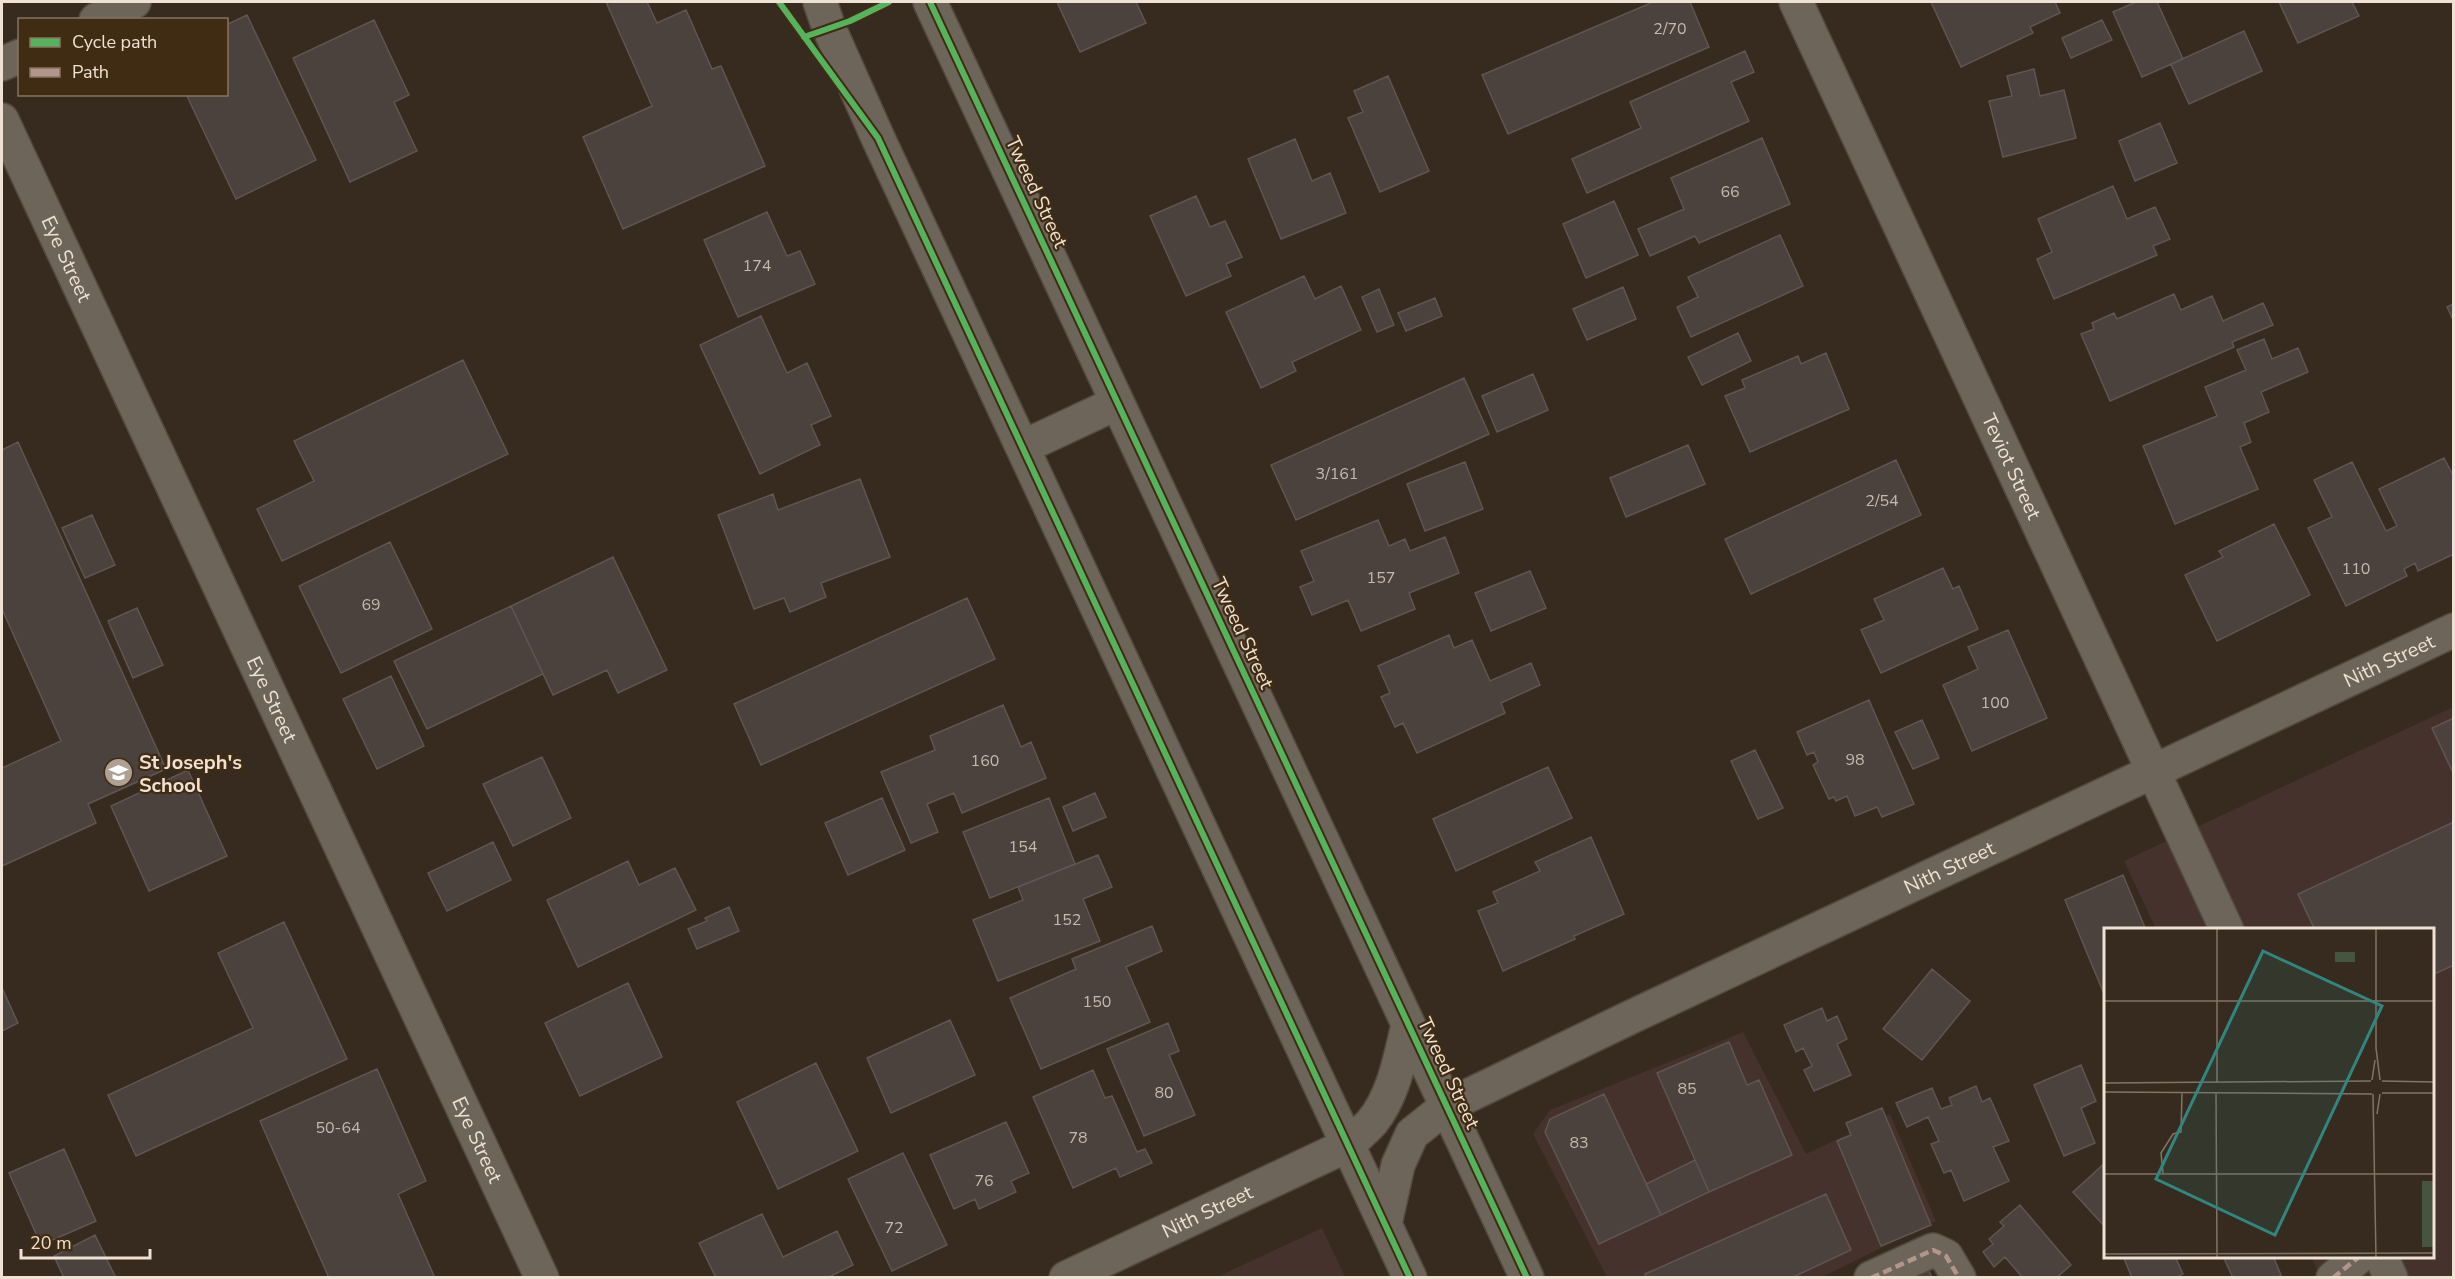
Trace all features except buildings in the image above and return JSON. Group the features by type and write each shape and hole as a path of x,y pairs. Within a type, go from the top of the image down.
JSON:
{"street":[{"path":"100,18 134,2"},
{"path":"820,2 829,28 874,128 1410,1278"},
{"name":"Tweed Street","path":"930,2 1527,1278"},
{"name":"Teviot Street","path":"1796,2 2226,928"},
{"path":"2,64 18,57"},
{"name":"Eye Street","path":"2,120 542,1278"},
{"path":"1023,447 1117,403"},
{"name":"Nith Street","path":"1385,1224 1398,1165 1412,1134 1447,1106 2152,770 2454,630"},
{"name":"Nith Street","path":"1066,1278 1348,1144 1372,1122 1385,1101 1398,1067 1408,1025"},
{"path":"1871,1278 1933,1250 1946,1256 1959,1278"},
{"path":"2333,1278 2359,1258"},
{"path":"2381,1258 2391,1278"}],"shaded area":[{"path":"2453,707 2453,1277 2321,1277 2312,1258 2434,1258 2434,928 2156,928 2124,861"},
{"path":"1743,1032 1806,1154 1890,1114 1936,1221 1822,1277 1607,1277 1533,1134 1550,1110"},
{"path":"1322,1228 1345,1277 1217,1277"}],"marked path":[{"path":"1871,1278 1933,1250 1946,1256 1959,1278"},
{"path":"2333,1278 2358,1258"}],"cycle path":[{"path":"779,2 878,138 1410,1278"},
{"path":"804,37 850,21 889,2"},
{"path":"930,2 1527,1278"}],"place":[{"name":"St Joseph's School","path":"118,773"}]}
